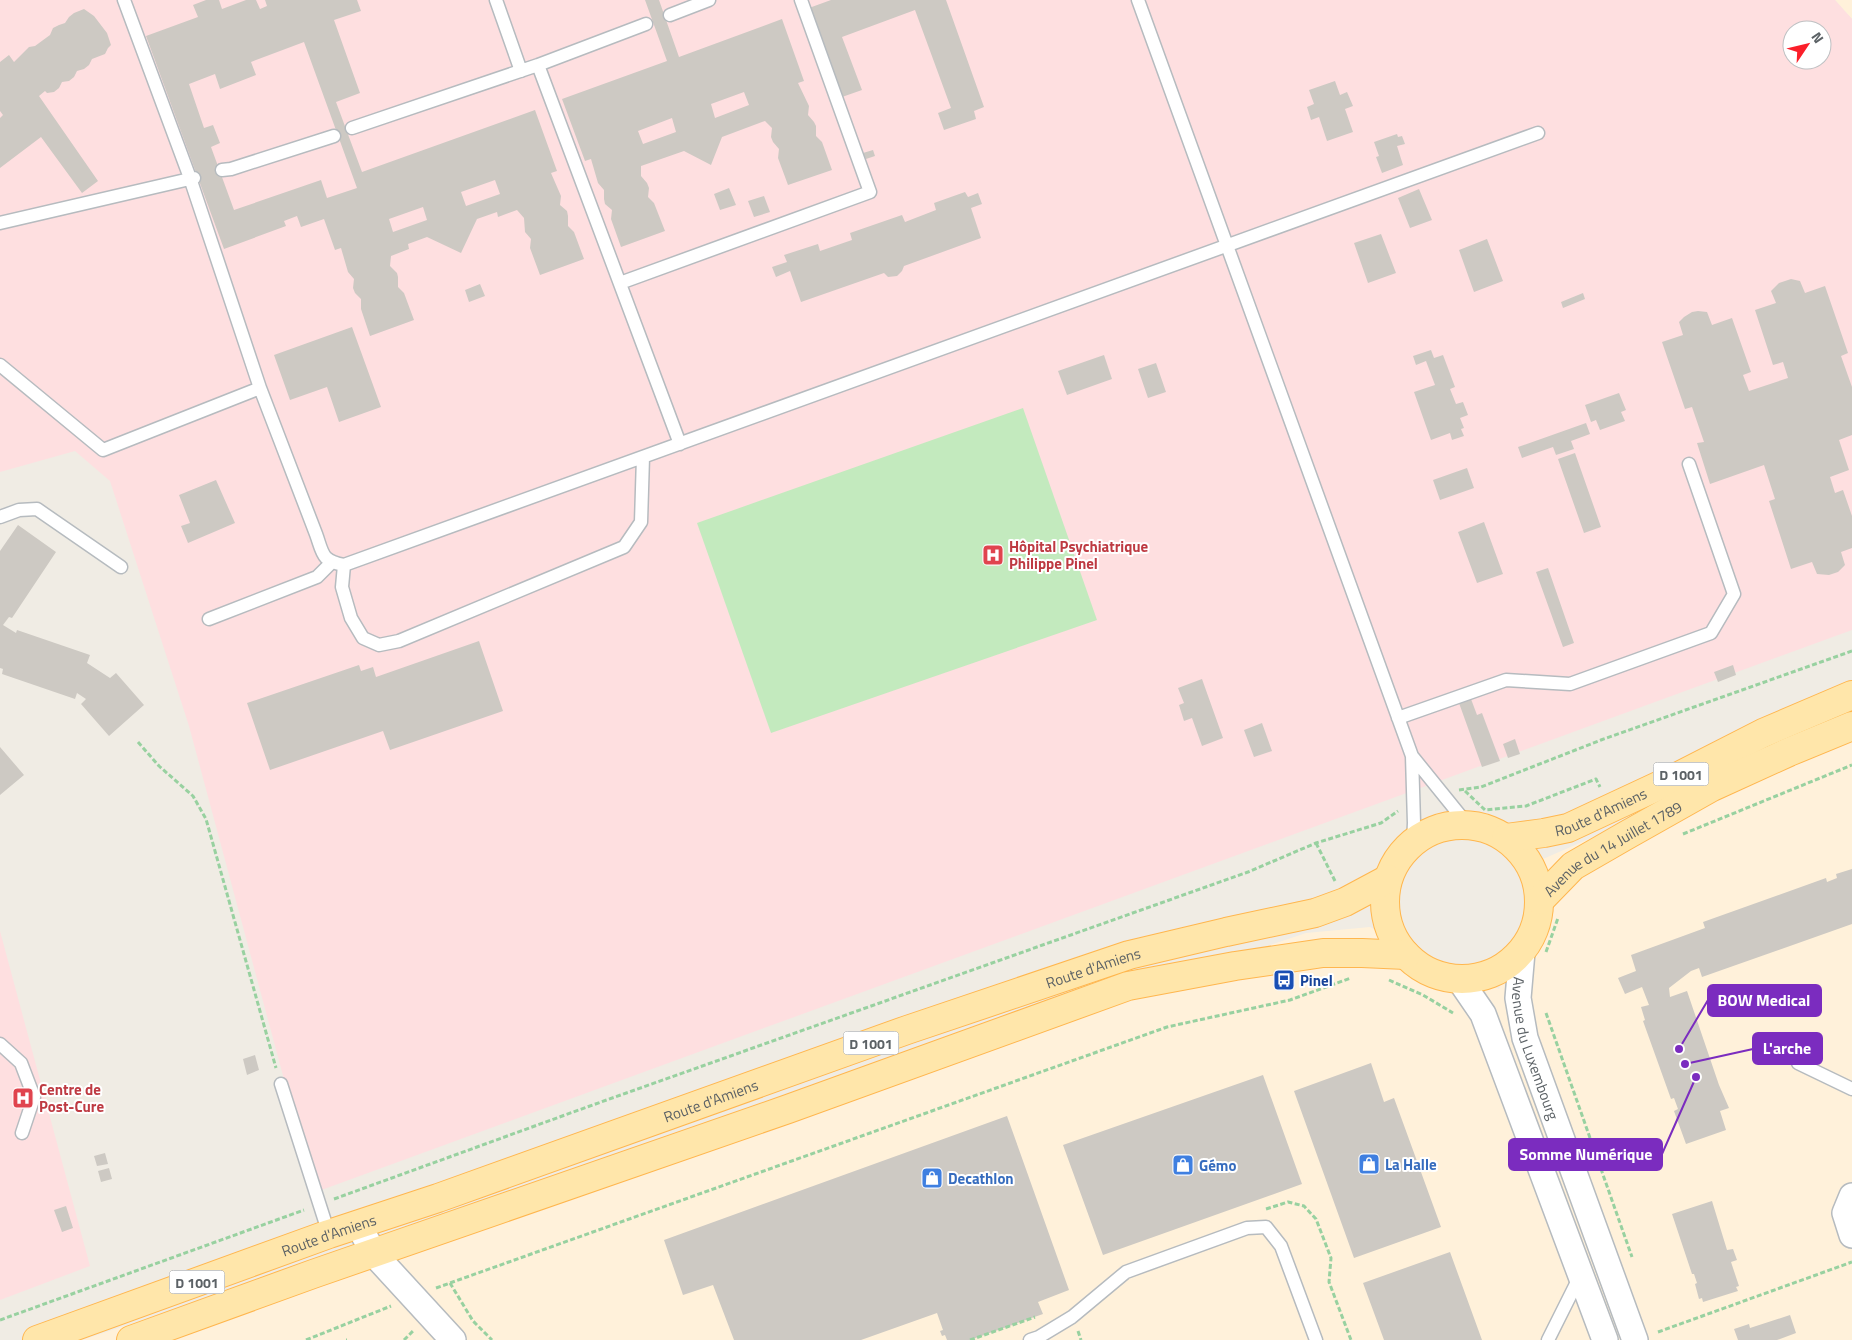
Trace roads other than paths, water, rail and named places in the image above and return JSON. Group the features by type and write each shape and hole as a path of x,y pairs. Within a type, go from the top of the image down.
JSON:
{"main road":[{"name":"Route d'Amiens","path":"1506,838 1568,828 1671,780 1762,733 1852,695"},
{"name":"Avenue du 14 Juillet 1789","path":"1552,905 1573,866 1712,787 1852,726"},
{"path":"1467,824 1487,828 1506,838 1520,850 1552,905 1538,918 1532,936 1534,953 1483,977 1459,979 1421,968 1406,955 1391,933 1384,906 1388,880 1402,852 1413,841 1430,831 1448,825 1467,824"},
{"name":"Route d'Amiens","path":"37,1340 329,1234 503,1175 916,1027 1129,955 1314,913 1344,902 1388,880"},
{"name":"Route d'Amiens","path":"131,1340 788,1109 1128,986 1235,966 1323,953 1406,955"}],"street":[{"name":"Avenue du Luxembourg","path":"1534,953 1518,998 1525,1038 1635,1340"},
{"name":"Avenue du Luxembourg","path":"1459,979 1483,1014 1605,1340"},
{"path":"1852,1196 1845,1213 1852,1235"},
{"path":"358,1224 374,1254 452,1339"}],"lane":[{"path":"124,0 192,178 260,388 324,555 331,563 344,565 1538,133"},
{"path":"496,0 521,71"},
{"path":"670,15 685,4 709,0"},
{"path":"620,283 870,192 801,0"},
{"path":"1138,0 1412,756 1413,841"},
{"path":"352,128 538,65 646,24"},
{"path":"538,65 680,444"},
{"path":"222,170 231,169 334,136"},
{"path":"0,223 192,178"},
{"path":"0,365 103,450 260,388"},
{"path":"344,565 342,587 351,618 363,638 379,645 399,642 624,547 641,522 643,457"},
{"path":"1398,718 1506,680 1570,684 1711,633 1734,594 1689,464"},
{"path":"0,517 19,510 37,509 121,567"},
{"path":"209,619 316,577 331,563"},
{"path":"1412,756 1467,824"},
{"path":"0,1044 21,1063 34,1097 22,1133"},
{"path":"1798,1063 1852,1089"},
{"path":"281,1084 329,1234"},
{"path":"1030,1340 1039,1337 1072,1317 1126,1272 1247,1228 1266,1227 1281,1246 1316,1340"},
{"path":"1548,1340 1581,1274"}],"place":[{"name":"Hôpital Psychiatrique Philippe Pinel","path":"993,555"},
{"name":"Pinel","path":"1284,980"},
{"name":"BOW Medical","path":"1679,1049"},
{"name":"L'arche","path":"1685,1064"},
{"name":"Somme Numérique","path":"1696,1077"},
{"name":"Centre de Post-Cure","path":"23,1098"},
{"name":"La Halle","path":"1369,1164"},
{"name":"Gémo","path":"1183,1165"},
{"name":"Decathlon","path":"932,1178"}]}
